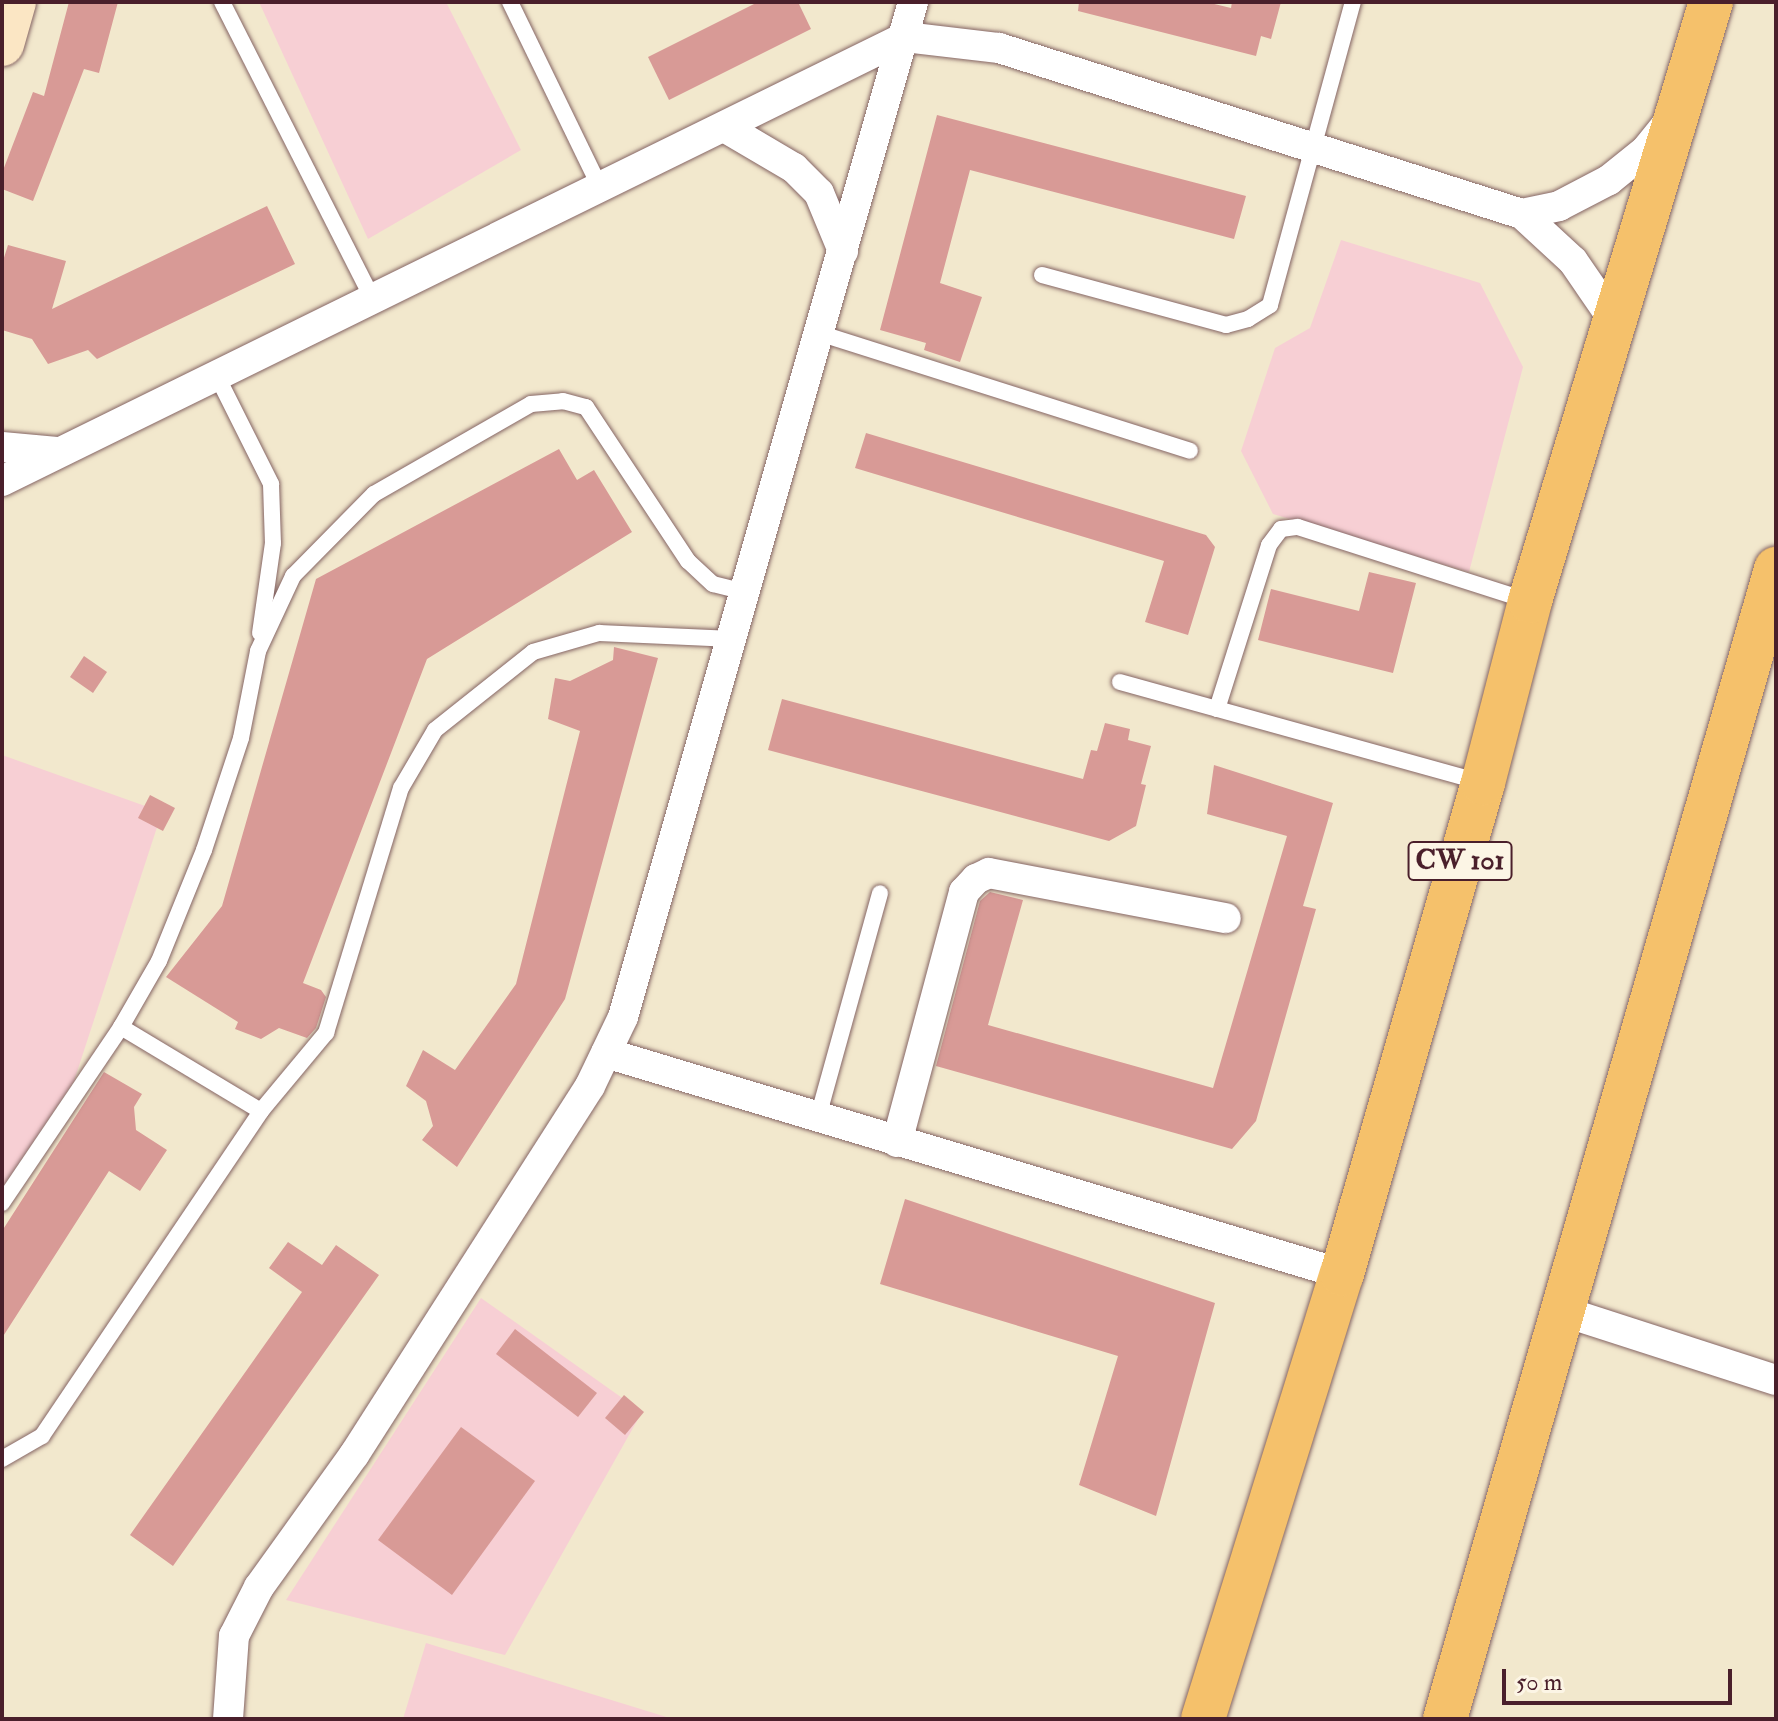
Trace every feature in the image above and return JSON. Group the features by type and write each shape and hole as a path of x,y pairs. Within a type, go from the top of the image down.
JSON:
{"main road":[{"name":"CW 101","path":"1203,1719 1342,1274 1483,783 1530,601 1711,2"},
{"path":"1445,1719 1776,569"}],"street":[{"path":"2,44 14,2"},
{"path":"228,1719 234,1636 259,1587 354,1455 590,1086 627,1002 913,2"},
{"path":"2,481 726,128 905,37 999,48 1522,214 1573,261 1615,322"},
{"path":"1522,214 1559,206 1609,180 1646,150 1680,109"},
{"path":"726,128 794,168 819,193 843,251"},
{"path":"2,447 63,452"},
{"path":"897,1142 964,892 976,879 989,873 1226,918"},
{"path":"606,1053 1342,1274"},
{"path":"1562,1311 1776,1380"}],"lane":[{"path":"222,2 373,299"},
{"path":"510,2 600,187"},
{"path":"1042,275 1226,325 1248,319 1270,305 1353,2"},
{"path":"819,333 1190,451"},
{"path":"2,1203 121,1027 159,961 204,850 241,738 258,651 273,543 271,484 217,376"},
{"path":"258,651 293,576 374,494 531,404 563,401 586,407 688,561 713,584 746,592"},
{"path":"1217,709 1269,545 1281,529 1298,527 1530,601"},
{"path":"2,1459 42,1436 261,1111 326,1033 401,788 435,730 533,652 599,633 733,639"},
{"path":"1120,682 1483,783"},
{"path":"818,1117 880,893"},
{"path":"121,1027 261,1111"}],"shaded area":[{"path":"259,2 446,2 521,150 368,239"},
{"path":"1341,240 1480,283 1523,367 1469,572 1273,514 1241,451 1275,348 1310,328"},
{"path":"2,755 162,812 74,1081 2,1188"},
{"path":"481,1298 642,1412 505,1655 286,1600"},
{"path":"426,1643 673,1719 403,1719"}],"building":[{"path":"69,2 118,2 99,73 84,69 33,201 2,189 2,173 33,92 44,96"},
{"path":"758,2 798,2 811,29 669,100 648,57"},
{"path":"1079,2 1206,2 1231,8 1232,2 1281,2 1271,39 1261,36 1256,56 1078,11"},
{"path":"937,115 1246,196 1234,239 970,170 940,283 982,297 960,362 924,350 926,343 880,330"},
{"path":"267,206 295,264 97,359 88,350 48,364 32,339 2,330 2,264 8,245 66,261 52,309"},
{"path":"866,433 1206,535 1215,547 1188,635 1145,622 1164,561 855,468"},
{"path":"559,449 577,480 594,470 632,532 427,659 303,983 321,990 326,997 316,1028 307,1038 279,1028 261,1039 235,1029 238,1022 166,977 222,906 316,579"},
{"path":"1369,572 1416,583 1393,673 1258,640 1271,589 1359,611"},
{"path":"614,647 658,658 565,999 457,1167 422,1140 433,1126 426,1101 406,1086 423,1050 455,1070 516,984 580,731 548,719 555,678 570,681 613,660"},
{"path":"84,656 107,672 93,693 70,677"},
{"path":"782,699 1083,779 1091,750 1097,751 1105,723 1130,729 1128,740 1151,746 1141,784 1146,785 1136,826 1109,841 768,750"},
{"path":"1214,765 1333,803 1303,906 1316,909 1256,1121 1232,1149 936,1066 980,901 990,892 1023,900 988,1025 1213,1088 1287,836 1207,814"},
{"path":"150,795 175,808 163,831 138,818"},
{"path":"104,1072 142,1094 134,1107 136,1130 167,1150 140,1191 109,1171 2,1338 2,1231"},
{"path":"905,1199 1215,1303 1156,1516 1079,1485 1118,1356 880,1284"},
{"path":"288,1242 322,1265 336,1245 379,1275 173,1566 130,1535 302,1292 269,1268"},
{"path":"515,1329 597,1393 578,1417 496,1354"},
{"path":"624,1395 644,1412 625,1435 605,1418"},
{"path":"461,1427 535,1481 452,1595 378,1540"}]}
